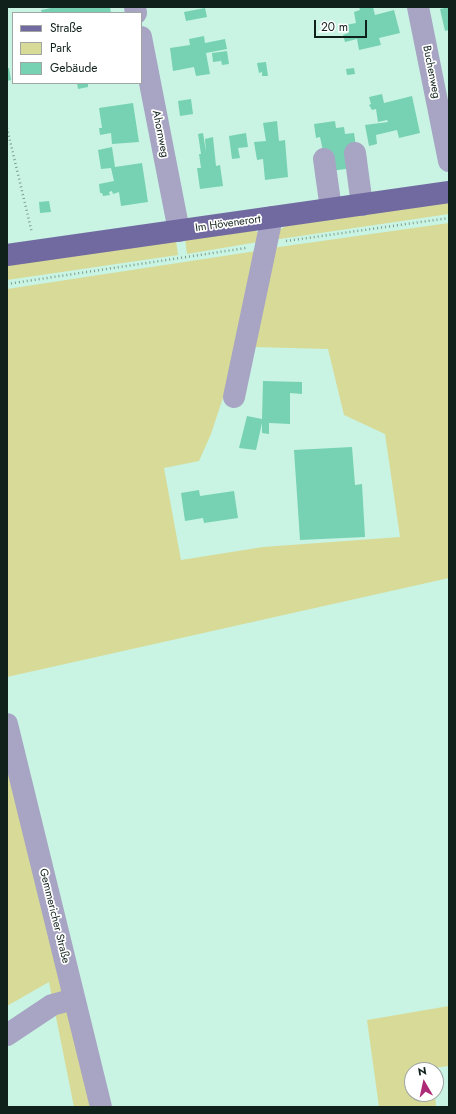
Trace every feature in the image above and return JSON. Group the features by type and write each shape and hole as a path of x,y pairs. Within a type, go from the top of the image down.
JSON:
{"main road":[{"name":"Im Hövenerort","path":"7,255 449,192"}],"street":[{"name":"Buchenweg","path":"418,7 449,161"},
{"name":"Ahornweg","path":"142,42 179,231"},
{"path":"355,153 362,205"},
{"path":"324,158 331,209"},
{"path":"234,397 272,217"},
{"name":"Gemmericher Straße","path":"7,724 101,1107"},
{"path":"7,1035 52,1005 74,999"}],"path":[{"path":"7,128 35,250"},
{"path":"7,284 449,218"}],"green space":[{"path":"449,201 449,214 273,240 276,232 289,224"},
{"path":"449,223 449,578 7,677 7,289 263,250 240,346 211,434 199,461 164,468 181,560 263,547 400,537 385,434 344,415 328,349 253,347 272,248"},
{"path":"254,230 261,234 264,241 187,254 185,239"},
{"path":"176,240 178,255 7,280 7,264"},
{"path":"7,749 67,993 52,998 49,982 7,1006"},
{"path":"449,1006 449,1066 444,1067 444,1062 404,1062 404,1102 436,1102 436,1107 379,1107 367,1020"},
{"path":"67,1010 95,1107 74,1107 55,1012"}],"building":[{"path":"56,7 110,7 111,12 42,12 41,10"},
{"path":"359,7 373,7 375,15 394,10 400,33 379,38 381,45 359,50 357,39 345,42 343,35 348,33 346,25 356,23 354,12 360,10"},
{"path":"449,7 449,30 445,31 440,9"},
{"path":"205,8 207,17 186,21 184,12"},
{"path":"204,36 205,43 225,39 227,49 206,53 210,74 196,76 194,67 173,71 170,48 190,45 189,39"},
{"path":"227,51 229,64 222,65 220,55 221,61 213,62 212,53"},
{"path":"266,62 268,76 262,76 262,72 259,73 257,63"},
{"path":"7,68 9,68 11,80 7,81"},
{"path":"354,68 355,74 347,75 346,69"},
{"path":"77,84 88,84 88,87 78,89"},
{"path":"382,94 384,103 412,96 420,133 399,138 397,130 376,135 377,144 369,146 365,125 388,122 387,120 378,122 376,109 372,110 369,105 371,104 369,97"},
{"path":"191,99 193,114 180,116 178,101"},
{"path":"133,103 139,142 112,144 111,133 100,135 99,128 102,128 99,108"},
{"path":"277,121 279,141 285,140 288,177 265,180 263,159 257,160 254,142 266,141 263,123"},
{"path":"335,121 336,128 344,127 345,134 354,133 356,146 353,168 330,171 320,137 316,138 314,124"},
{"path":"203,133 206,152 205,139 213,137 216,166 220,165 223,186 200,189 197,168 201,168 199,154 201,154 198,134"},
{"path":"246,133 248,147 238,148 240,158 232,159 229,136"},
{"path":"112,147 115,167 142,163 148,202 121,206 119,192 113,194 112,191 109,192 110,195 103,196 102,193 100,193 99,184 114,181 111,168 101,169 98,150"},
{"path":"49,201 51,212 40,213 39,202"},
{"path":"263,381 302,382 302,394 290,393 290,424 269,423 269,434 262,433 262,423 256,450 239,448 247,416 262,419"},
{"path":"352,447 355,485 362,484 365,537 300,540 294,450"},
{"path":"199,490 200,496 234,491 238,518 204,523 203,518 185,521 181,493"}]}
